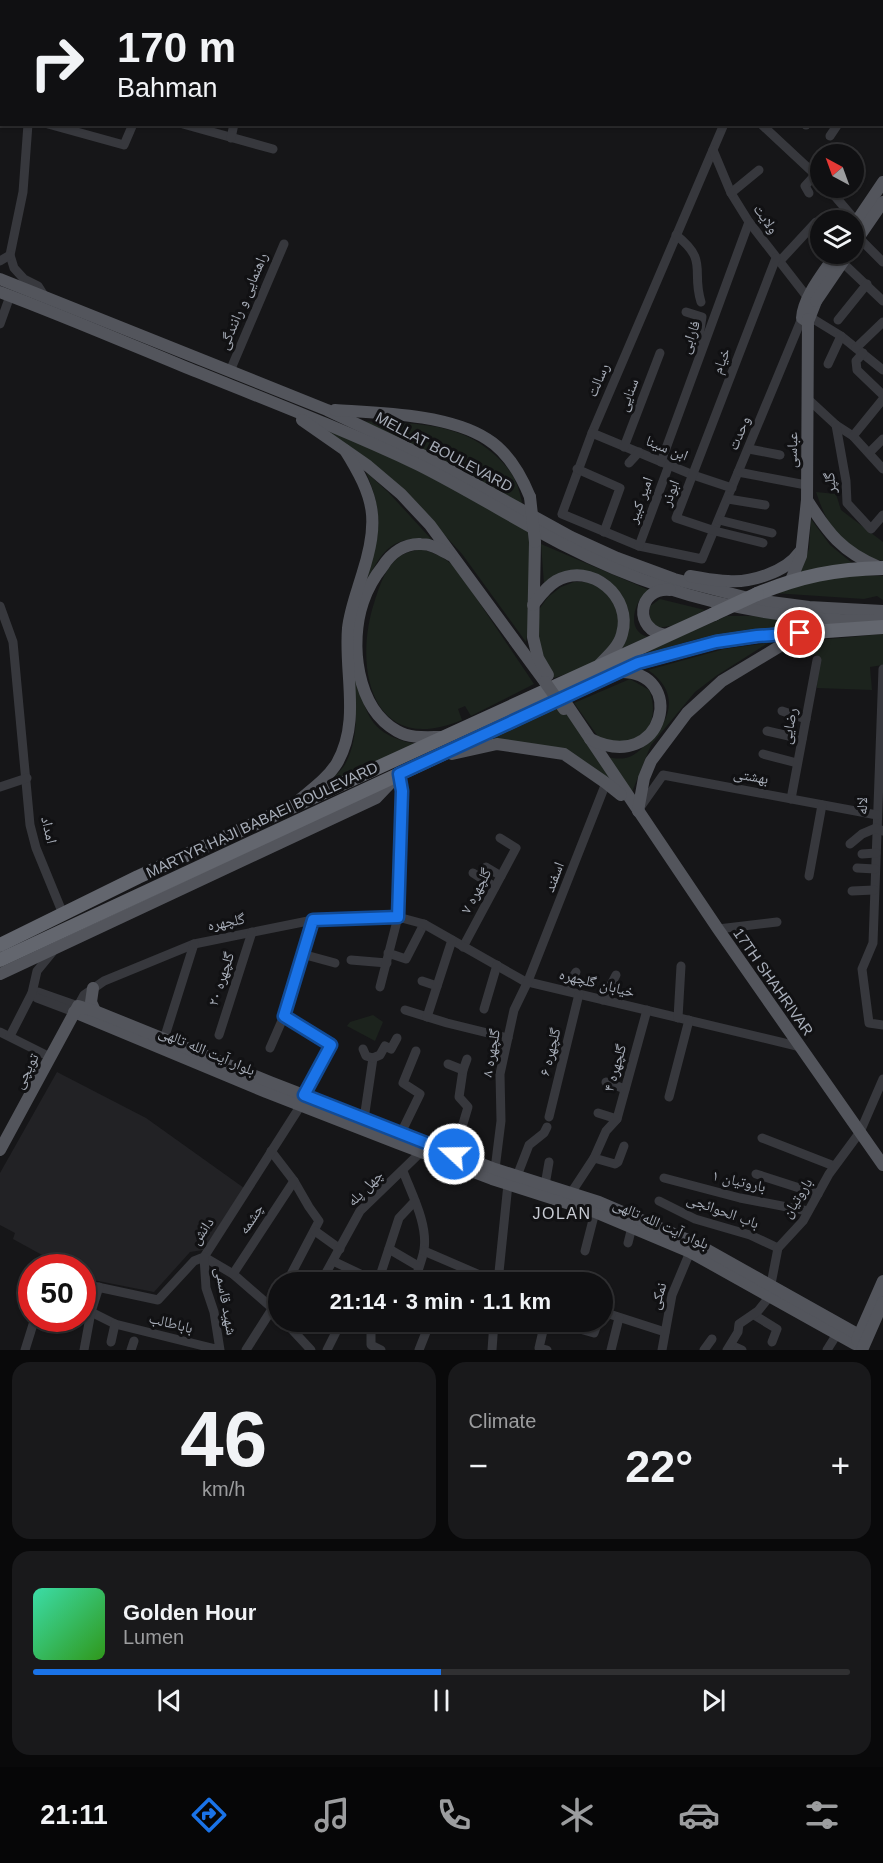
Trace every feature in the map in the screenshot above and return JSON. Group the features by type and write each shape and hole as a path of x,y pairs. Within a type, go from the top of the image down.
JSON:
{"highway":[{"name":"MARTYR HAJI BABAEI BOULEVARD","path":"0,945 211,843 286,811 757,594 791,580 845,570 882,568"},
{"name":"MARTYR HAJI BABAEI BOULEVARD","path":"0,960 217,860 234,858 430,759 618,672 647,661 716,642 757,636 883,627"},
{"path":"211,843 217,860"}],"main road":[{"path":"864,216 883,182"},
{"path":"864,222 883,202"},
{"path":"807,318 812,298 837,264"},
{"name":"MELLAT BOULEVARD","path":"4,288 45,297 327,410 424,456 571,537 635,565 674,579 756,600 809,607 883,611"},
{"name":"MELLAT BOULEVARD","path":"4,288 420,466 566,546 613,568 672,590 752,611 808,618 883,621"},
{"name":"عباسی","path":"791,580 802,549 807,500 809,400 807,318"},
{"path":"226,383 230,371"},
{"path":"281,405 345,450 401,494 430,525 548,681 639,813"},
{"path":"327,410 437,421 467,429 489,440 510,460 530,497 536,542 533,637 538,658 548,681"},
{"path":"286,811 319,784 336,763 347,738 350,717 348,627 371,542 372,520 370,498 363,479 345,450"},
{"path":"807,500 834,540 851,554 882,568"},
{"path":"446,737 415,737 399,733 383,722 372,707 363,684 358,659 357,632 363,603 376,574 390,555 402,547 419,543 432,545 455,558"},
{"path":"635,565 729,582 746,580 784,567 794,561 802,549"},
{"path":"533,605 542,592 557,581 573,576 591,577 610,587 620,602 625,622 622,636 612,653 594,669"},
{"path":"666,635 646,625 643,610 650,596 657,591 672,590"},
{"path":"639,813 644,778 651,761 687,713 722,681 800,633"},
{"path":"589,738 602,745 628,747 647,737 658,720 662,709 660,697 651,683 638,674 618,672"},
{"path":"566,707 621,795"},
{"path":"430,759 497,744 564,754 606,783 639,813"},
{"name":"17TH SHAHRIVAR","path":"639,813 883,1165"},
{"path":"0,974 234,858"},
{"path":"93,988 91,1002 95,1011"},
{"name":"بلوار آیت الله تالهی","path":"76,1009 95,1011 302,1100 401,1133 424,1147 454,1154 495,1169 513,1180 545,1185 571,1193 632,1227 770,1290 857,1345"},
{"name":"بلوار آیت الله تالهی","path":"76,1009 424,1147 695,1243 857,1345"},
{"name":"توپچی","path":"0,1150 76,1009"},
{"path":"857,1345 883,1281"},
{"path":"857,1345 883,1302"}],"street":[{"path":"28,126 23,192 10,255 14,268 21,277 38,286 45,297"},
{"path":"55,126 124,145 131,126"},
{"path":"196,126 213,128 231,138 273,149"},
{"path":"231,138 234,126"},
{"name":"رسالت","path":"702,559 639,546 562,514 577,469 723,126"},
{"path":"763,126 810,169"},
{"path":"830,136 837,126"},
{"name":"ولایت","path":"713,150 731,193 749,222 777,260 812,298"},
{"path":"731,193 759,170"},
{"path":"810,182 805,186 810,193"},
{"name":"فارابی","path":"665,463 701,351 749,222"},
{"path":"777,260 810,228"},
{"path":"676,235 689,245 698,261 697,288 701,302"},
{"path":"864,240 881,255"},
{"name":"راهنمایی و رانندگی","path":"230,371 284,244"},
{"path":"0,261 10,255"},
{"name":"خیام","path":"693,475 777,260"},
{"path":"848,264 883,301"},
{"path":"838,320 867,284"},
{"path":"0,324 4,288"},
{"path":"686,312 702,317 699,336 701,351"},
{"path":"807,318 841,336 883,370"},
{"name":"وحدت","path":"702,559 807,318"},
{"path":"853,436 883,397 857,370 856,361 859,351 883,322"},
{"path":"828,364 841,336"},
{"name":"سنایی","path":"624,447 660,353"},
{"path":"809,400 853,436 883,469"},
{"name":"گلپر","path":"836,424 846,481 847,503 871,529 883,514"},
{"name":"ابن سینا","path":"592,433 693,475 732,488"},
{"path":"869,453 883,440"},
{"path":"749,449 780,455"},
{"path":"629,464 639,452"},
{"name":"امیر کبیر","path":"639,546 665,463"},
{"path":"577,469 620,488 604,531"},
{"path":"738,472 806,485"},
{"name":"ابوذر","path":"693,475 676,518 715,531"},
{"path":"728,499 765,505"},
{"path":"719,520 772,533"},
{"path":"715,531 763,543"},
{"name":"امداد","path":"0,606 13,642 30,825 36,848 63,914"},
{"name":"رضایی","path":"791,799 817,660"},
{"name":"لاله","path":"873,943 875,869 880,830 877,815 882,669"},
{"path":"782,711 806,719"},
{"path":"767,731 802,739"},
{"path":"763,754 797,763"},
{"path":"380,987 398,917 402,791 399,774"},
{"name":"بهشتی","path":"639,813 663,775 877,815"},
{"path":"0,787 27,778"},
{"name":"اسفند","path":"528,981 606,783"},
{"path":"810,876 822,805"},
{"path":"850,844 862,834 880,830"},
{"name":"گلچهره ۷","path":"463,947 516,848 500,838"},
{"path":"862,854 876,853"},
{"path":"486,867 501,876"},
{"path":"857,868 875,869"},
{"path":"473,873 495,887"},
{"path":"852,891 874,890"},
{"name":"گلچهره","path":"76,1009 84,995 120,973 194,944 313,920 398,917"},
{"name":"خیابان گلچهره","path":"398,917 424,924 528,981 801,1047"},
{"path":"270,1048 284,1016 313,920"},
{"path":"718,928 777,922"},
{"path":"351,960 406,959 424,924"},
{"name":"گلچهره ۲۰","path":"219,1035 252,932"},
{"path":"427,1017 452,940"},
{"path":"883,940 873,943 862,969 869,1023 883,1025"},
{"path":"164,1039 194,944"},
{"path":"50,1057 3,1035 32,993 37,971 57,947"},
{"path":"302,954 335,963"},
{"path":"484,1009 497,965"},
{"path":"678,1018 681,966"},
{"path":"565,990 576,972"},
{"path":"603,999 616,975"},
{"path":"422,981 437,986"},
{"name":"گلچهره ۸","path":"495,1169 501,1121 500,1074 514,1010 528,981"},
{"path":"32,993 37,998 76,1009"},
{"name":"گلچهره ۶","path":"513,1180 529,1145 544,1134 579,994"},
{"path":"405,1010 508,1038"},
{"name":"گلچهره ۴","path":"571,1193 594,1158 606,1131 617,1119 647,1010"},
{"name":"دانش","path":"96,1286 158,1300 194,1262 204,1257 302,1100 331,1045 284,1016"},
{"path":"669,1097 689,1020"},
{"path":"363,1049 366,1056 373,1058 380,1055 385,1046 391,1049 397,1038"},
{"path":"401,1133 420,1094 403,1083 416,1051"},
{"path":"364,1119 373,1058"},
{"path":"454,1154 468,1107 459,1097 467,1059"},
{"path":"448,1064 463,1070"},
{"name":"باروتیان","path":"778,1248 803,1221 834,1166 860,1132 883,1079"},
{"path":"606,1082 625,1089"},
{"path":"598,1113 617,1119"},
{"path":"762,1138 834,1166"},
{"path":"594,1158 615,1164 624,1146"},
{"name":"چهل پله","path":"327,1272 360,1211 403,1171 424,1147"},
{"path":"271,1151 320,1221 293,1272"},
{"path":"545,1185 549,1162"},
{"path":"403,1171 420,1215 424,1251 417,1272"},
{"path":"756,1174 818,1194"},
{"name":"۱ باروتیان","path":"664,1178 740,1198 808,1211"},
{"path":"499,1272 513,1180"},
{"name":"چشمه","path":"234,1274 294,1181"},
{"path":"381,1272 399,1218 415,1201"},
{"name":"باب الحوائجی","path":"659,1201 694,1219 750,1235 778,1248"},
{"path":"585,1251 597,1207"},
{"path":"628,1244 632,1227"},
{"path":"315,1232 339,1249"},
{"path":"742,1350 729,1347 738,1332 739,1324 754,1315 765,1304 778,1248"},
{"path":"389,1249 418,1266"},
{"path":"424,1251 473,1272"},
{"name":"نمکی","path":"662,1350 672,1295 690,1252"},
{"path":"204,1257 234,1274 268,1304"},
{"name":"شهید قاسمی","path":"204,1257 206,1288 214,1312 219,1350"},
{"path":"333,1261 357,1272"},
{"path":"96,1296 99,1287"},
{"name":"باباطالب","path":"96,1314 115,1324 219,1350"},
{"path":"754,1315 777,1329 772,1342"},
{"path":"613,1316 665,1332"},
{"path":"611,1350 620,1318"},
{"path":"246,1350 268,1321"},
{"path":"111,1342 115,1324"},
{"path":"26,1350 31,1332"},
{"path":"84,1350 87,1332"},
{"path":"294,1332 311,1350"},
{"path":"327,1350 336,1332"},
{"path":"371,1332 371,1345 381,1350"},
{"path":"419,1350 426,1332"},
{"path":"492,1350 493,1332"},
{"path":"543,1332 539,1348 547,1350"},
{"path":"827,1350 837,1334"},
{"path":"170,1350 172,1338"},
{"path":"704,1350 712,1339"}],"shaded area":[{"path":"302,415 337,430 533,529 532,605 526,642 462,554 404,491"},
{"path":"360,421 432,426 465,435 495,455 506,466 516,483 523,507"},
{"path":"366,472 388,492 433,541 419,539 397,543 383,554 364,585 378,528 376,503"},
{"path":"816,492 836,494 841,510 883,542 883,561 857,551 839,537 826,517"},
{"path":"811,519 830,545 852,563 798,574 809,549"},
{"path":"541,544 649,590 639,601 634,615 636,629 648,637 620,649 627,610 621,595 608,580 600,576 590,576 544,584"},
{"path":"421,549 440,556 456,568 534,684 471,716 465,706 458,709 462,720 431,729 407,727 389,717 376,700 369,678 366,653 368,626 384,576 399,557"},
{"path":"852,575 883,576 883,600 877,596 864,599 773,593 815,581"},
{"path":"574,582 598,585 611,595 619,610 619,628 613,645 602,657 583,668 554,678 536,643 540,608 548,597 561,587"},
{"path":"660,599 705,610 676,625 658,628 650,621 650,606"},
{"path":"727,616 880,626 729,634 697,639 627,660"},
{"path":"883,634 883,665 870,667 872,690 817,688 818,655 794,654 796,642"},
{"path":"768,643 695,692 651,745 632,792 606,757 623,758 635,754 664,722 668,713 668,695 664,686 648,670 724,649"},
{"path":"354,671 362,699 372,720 388,735 417,744 324,787 344,766 353,744 356,720"},
{"path":"630,679 649,690 653,712 649,726 639,737 631,741 602,742 574,703"},
{"path":"558,701 615,784 568,756 506,742 424,763"},
{"path":"373,1015 383,1022 375,1041 347,1026 350,1022"},
{"path":"57,1072 146,1118 244,1188 203,1250 190,1252 154,1292 96,1281 96,1254 40,1254 13,1239 15,1233 0,1225 0,1173"}],"district":[{"name":"JOLAN","path":"562,1213"}],"route":[{"path":"454,1154 304,1095 331,1045 284,1016 313,920 398,917 402,791 399,774 638,663 716,642 800,633"}]}
